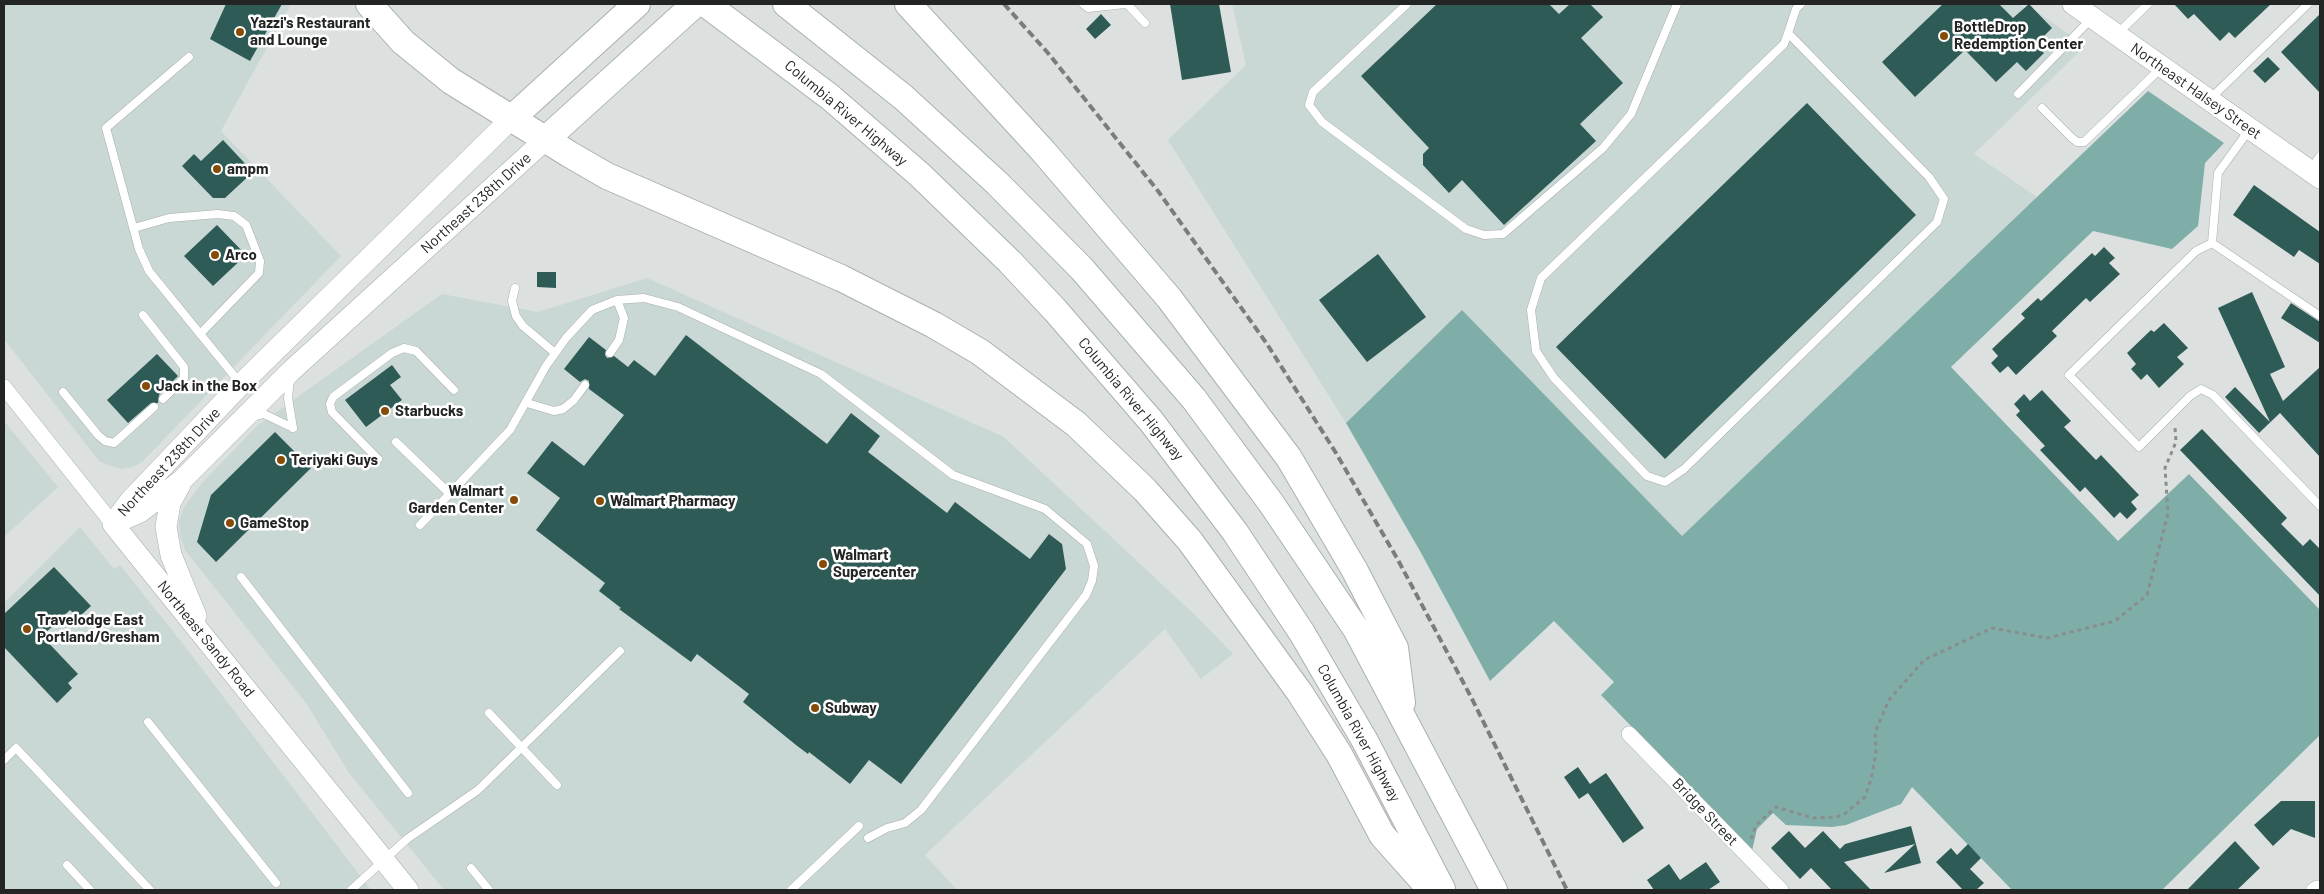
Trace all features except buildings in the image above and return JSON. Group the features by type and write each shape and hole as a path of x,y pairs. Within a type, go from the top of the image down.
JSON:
{"highway":[{"path":"369,4 403,42 429,64 451,81 545,140 607,176 841,278 934,325 980,352 1076,424 1127,471 1190,541 1300,693 1339,754 1382,835 1431,890"},
{"name":"Northeast 238th Drive","path":"511,119 637,4"},
{"name":"Northeast 238th Drive","path":"545,140 695,4"},
{"name":"Columbia River Highway","path":"706,4 830,98 927,182 1056,310 1152,422 1235,532 1307,641 1365,741 1442,890"},
{"path":"786,4 864,65 954,142 1039,224 1143,338 1215,426 1300,544 1356,629 1494,890"},
{"path":"908,4 1043,151 1169,298 1289,458 1344,552 1395,648 1403,719"}],"main road":[{"name":"Northeast Halsey Street","path":"2073,4 2250,129 2317,168"},
{"name":"Northeast 238th Drive","path":"113,524 130,501 241,384 511,119"},
{"name":"Northeast 238th Drive","path":"113,524 140,512 182,480 291,371 545,140"},
{"path":"182,480 170,503 166,527 171,555 205,637"},
{"name":"Northeast Sandy Road","path":"113,524 408,890"}],"street":[{"name":"Northeast Sandy Road","path":"4,387 113,524"},
{"name":"Bridge Street","path":"1629,734 1781,890"}],"lane":[{"path":"1083,4 1088,8 1126,4 1145,23"},
{"path":"1407,4 1313,92 1309,105 1322,122 1466,228 1484,235 1502,234 1604,148 1630,114 1677,4"},
{"path":"1788,33 1929,177 1944,199 1937,222 1684,470 1665,482 1647,476 1554,378 1536,350 1531,310 1541,278 1784,44 1796,9 1801,4"},
{"path":"2116,35 2148,4"},
{"path":"2209,100 2308,4"},
{"path":"2018,94 2093,18"},
{"path":"189,57 106,128 134,228 149,271 241,384"},
{"path":"2042,108 2077,142 2084,142 2162,67"},
{"path":"2212,244 2218,173 2250,129"},
{"path":"134,228 169,218 218,214 234,216 246,225 260,261 259,273 200,334"},
{"path":"2212,244 2320,316"},
{"path":"2212,244 2196,251 2070,375 2138,447 2190,396 2201,390 2213,395 2320,506"},
{"path":"515,288 512,301 516,316 523,326 555,353"},
{"path":"420,526 510,430 527,403 546,366 592,310 617,300 644,298 678,307 821,374 953,475 1045,509 1087,544 1094,566 1092,581 1086,595 921,810 905,823 888,828 868,838"},
{"path":"610,352 619,340 624,318 617,300"},
{"path":"143,315 184,367 184,378 163,399"},
{"path":"378,459 332,412 330,404 333,397 392,353 404,348 416,351 454,390"},
{"path":"240,420 264,414 293,428 288,398 291,371"},
{"path":"527,403 554,411 563,409 574,400 585,385"},
{"path":"63,392 98,436 105,441 114,443 154,407"},
{"path":"396,442 450,494"},
{"path":"241,577 408,793"},
{"path":"351,890 430,821 478,790 620,650"},
{"path":"489,713 557,785"},
{"path":"148,722 276,883"},
{"path":"4,760 16,748 150,890"},
{"path":"791,890 859,826"},
{"path":"67,865 90,890"},
{"path":"471,868 489,890"}],"path":[{"path":"1744,852 1750,845 1756,825 1776,807 1813,818 1836,817 1843,815 1865,797 1876,752 1875,732 1889,700 1924,660 1992,628 2047,638 2115,621 2147,595 2168,514 2165,468 2176,442 2176,429 2168,417"}],"shaded area":[{"path":"4,4 291,4 221,131 341,256 143,461 133,467 121,469 100,462 4,339"},
{"path":"1232,4 2019,4 2026,9 2029,6 2085,46 1974,154 2037,197 1682,536 1462,311 1346,423 1168,140 1246,65"},
{"path":"2148,91 2224,143 2205,163 2198,226 2172,249 2093,231 1951,367 2118,541 2189,474 2320,610 2320,735 2162,890 2012,890 1912,787 1901,804 1846,825 1832,827 1786,825 1773,813 1757,829 1752,851 1601,695 1614,682 1554,621 1490,681 1420,551 1346,423 1462,310 1682,536"},
{"path":"647,278 1004,437 1196,616 1233,654 1201,679 1165,629 925,855 957,890 444,890 349,773 306,703 185,550 180,536 179,521 184,507 201,484 257,426 442,294 538,312"},
{"path":"4,421 58,487 4,537"},
{"path":"80,527 114,569 120,565 183,644 371,890 4,890 4,603"}],"railway":[{"path":"1004,4 1048,53 1158,191 1267,344 1336,453 1398,560 1471,697 1567,890"}],"place":[{"name":"Yazzi's Restaurant and Lounge","path":"240,32"},
{"name":"BottleDrop Redemption Center","path":"1944,36"},
{"name":"ampm","path":"217,169"},
{"name":"Arco","path":"215,255"},
{"name":"Jack in the Box","path":"146,386"},
{"name":"Starbucks","path":"385,411"},
{"name":"Teriyaki Guys","path":"281,460"},
{"name":"Walmart Garden Center","path":"514,500"},
{"name":"Walmart Pharmacy","path":"600,501"},
{"name":"GameStop","path":"230,523"},
{"name":"Walmart Supercenter","path":"823,564"},
{"name":"Travelodge East Portland/Gresham","path":"27,629"},
{"name":"Subway","path":"815,708"}]}
